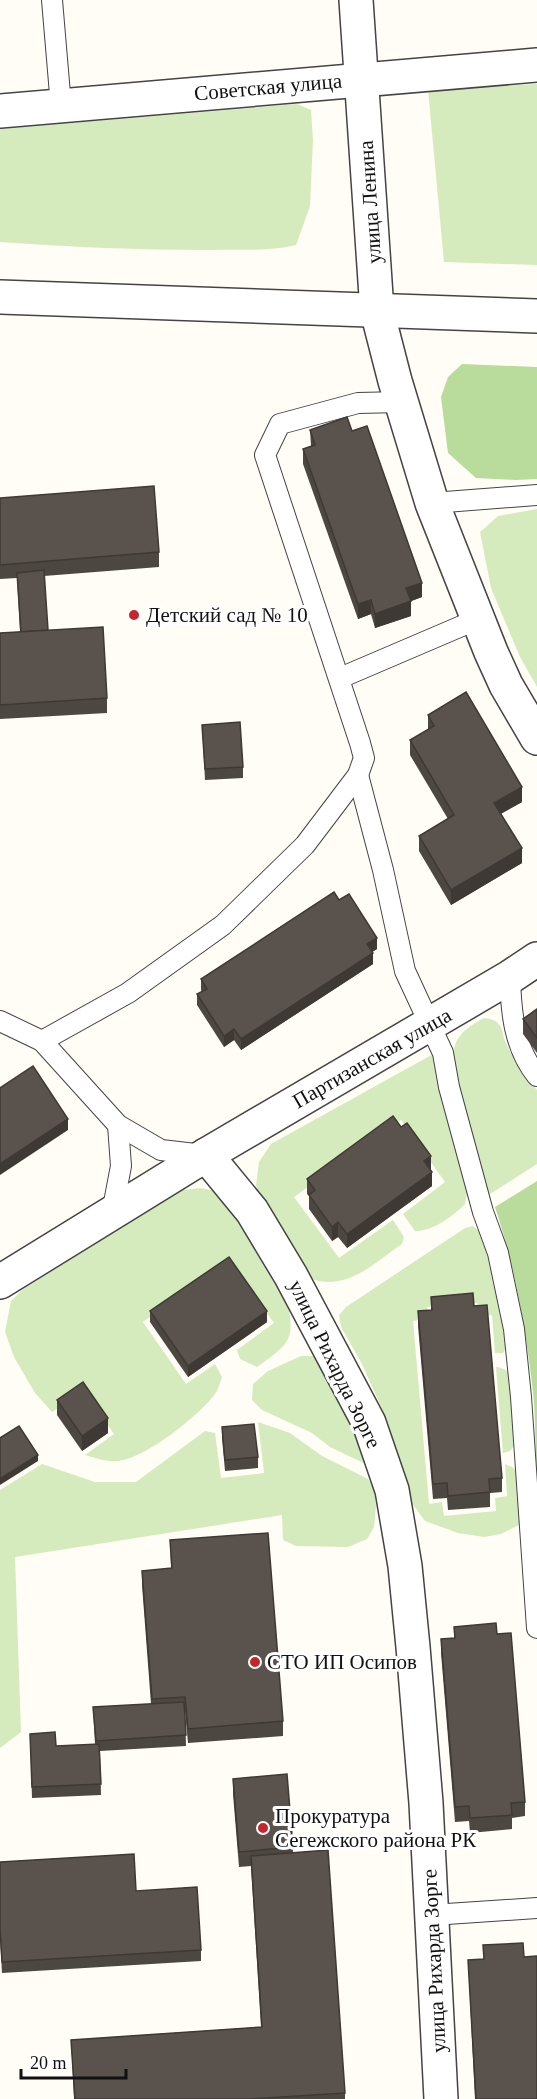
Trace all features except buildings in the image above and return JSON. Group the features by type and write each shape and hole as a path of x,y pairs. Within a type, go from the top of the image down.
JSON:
{"street":[{"name":"улица Ленина","path":"356,0 377,311 401,402 432,503 506,685 537,738"},
{"name":"Советская улица","path":"0,111 537,65"},
{"path":"0,297 537,315"},
{"name":"Партизанская улица","path":"0,1282 206,1155 537,959"},
{"name":"улица Рихарда Зорге","path":"206,1155 252,1211 291,1276 369,1423 392,1490 405,1566 426,1803 441,2099"}],"lane":[{"path":"52,0 61,106"},
{"path":"42,1041 128,993 223,925 305,845 358,775 364,758 340,678 265,455 280,424 358,403 401,402"},
{"path":"432,503 537,495"},
{"path":"340,678 478,620"},
{"path":"358,775 383,870 405,971 443,1053 449,1087 483,1212 498,1253 514,1329 537,1628"},
{"path":"510,977 515,1036 537,1076"},
{"path":"0,1021 42,1041 118,1125 161,1150 206,1155"},
{"path":"112,1213 121,1166 118,1125"},
{"path":"432,1914 537,1908"}],"green space":[{"path":"537,84 537,265 444,262 428,90"},
{"path":"297,104 311,110 313,140 310,206 296,245 264,249 184,250 0,242 0,129"},
{"path":"462,364 537,367 537,479 476,478 448,453 441,397 448,377"},
{"path":"537,509 537,687 520,657 491,588 480,532 498,516"},
{"path":"484,1018 494,1020 502,1029 504,1039 512,1054 523,1073 537,1090 537,1164 490,1194 484,1189 469,1138 455,1074 454,1057 455,1045 463,1032"},
{"path":"435,1053 465,1177 467,1193 465,1204 435,1226 415,1231 403,1214 445,1182 401,1120 294,1197 339,1258 393,1220 404,1237 402,1244 371,1267 349,1278 324,1282 311,1279 262,1203 256,1185 259,1162 271,1144"},
{"path":"537,1181 537,1480 534,1403 527,1345 514,1276 495,1207"},
{"path":"200,1188 215,1191 229,1200 287,1300 291,1324 287,1340 257,1367 240,1359 237,1350 274,1323 229,1261 143,1322 186,1384 215,1364 222,1377 215,1394 184,1425 141,1453 117,1461 101,1460 85,1455 114,1434 84,1391 52,1412 35,1393 14,1357 5,1332 11,1301 22,1290 182,1190"},
{"path":"473,1226 480,1232 490,1258 508,1344 503,1353 495,1353 492,1315 478,1315 477,1303 427,1307 427,1319 413,1321 429,1504 442,1502 444,1516 496,1511 495,1498 507,1496 505,1464 514,1468 519,1482 521,1524 501,1534 484,1537 458,1533 425,1521 411,1502 383,1411 361,1362 341,1327 339,1315 346,1307 465,1228"},
{"path":"301,1356 314,1356 323,1360 374,1468 330,1447 312,1433 262,1410 252,1400 253,1384 268,1371"},
{"path":"496,1367 506,1370 512,1378 515,1445 510,1451 503,1453"},
{"path":"258,1422 290,1433 322,1456 368,1479 374,1489 376,1506 374,1527 367,1539 348,1547 296,1546 283,1540 282,1515 15,1557 21,1732 0,1748 0,1490 42,1464 95,1482 136,1482 205,1431 215,1433 221,1478 264,1473"}],"place":[{"name":"Детский сад № 10","path":"134,615"},
{"name":"СТО ИП Осипов","path":"255,1662"},
{"name":"Прокуратура Сегежского района РК","path":"263,1828"}]}
